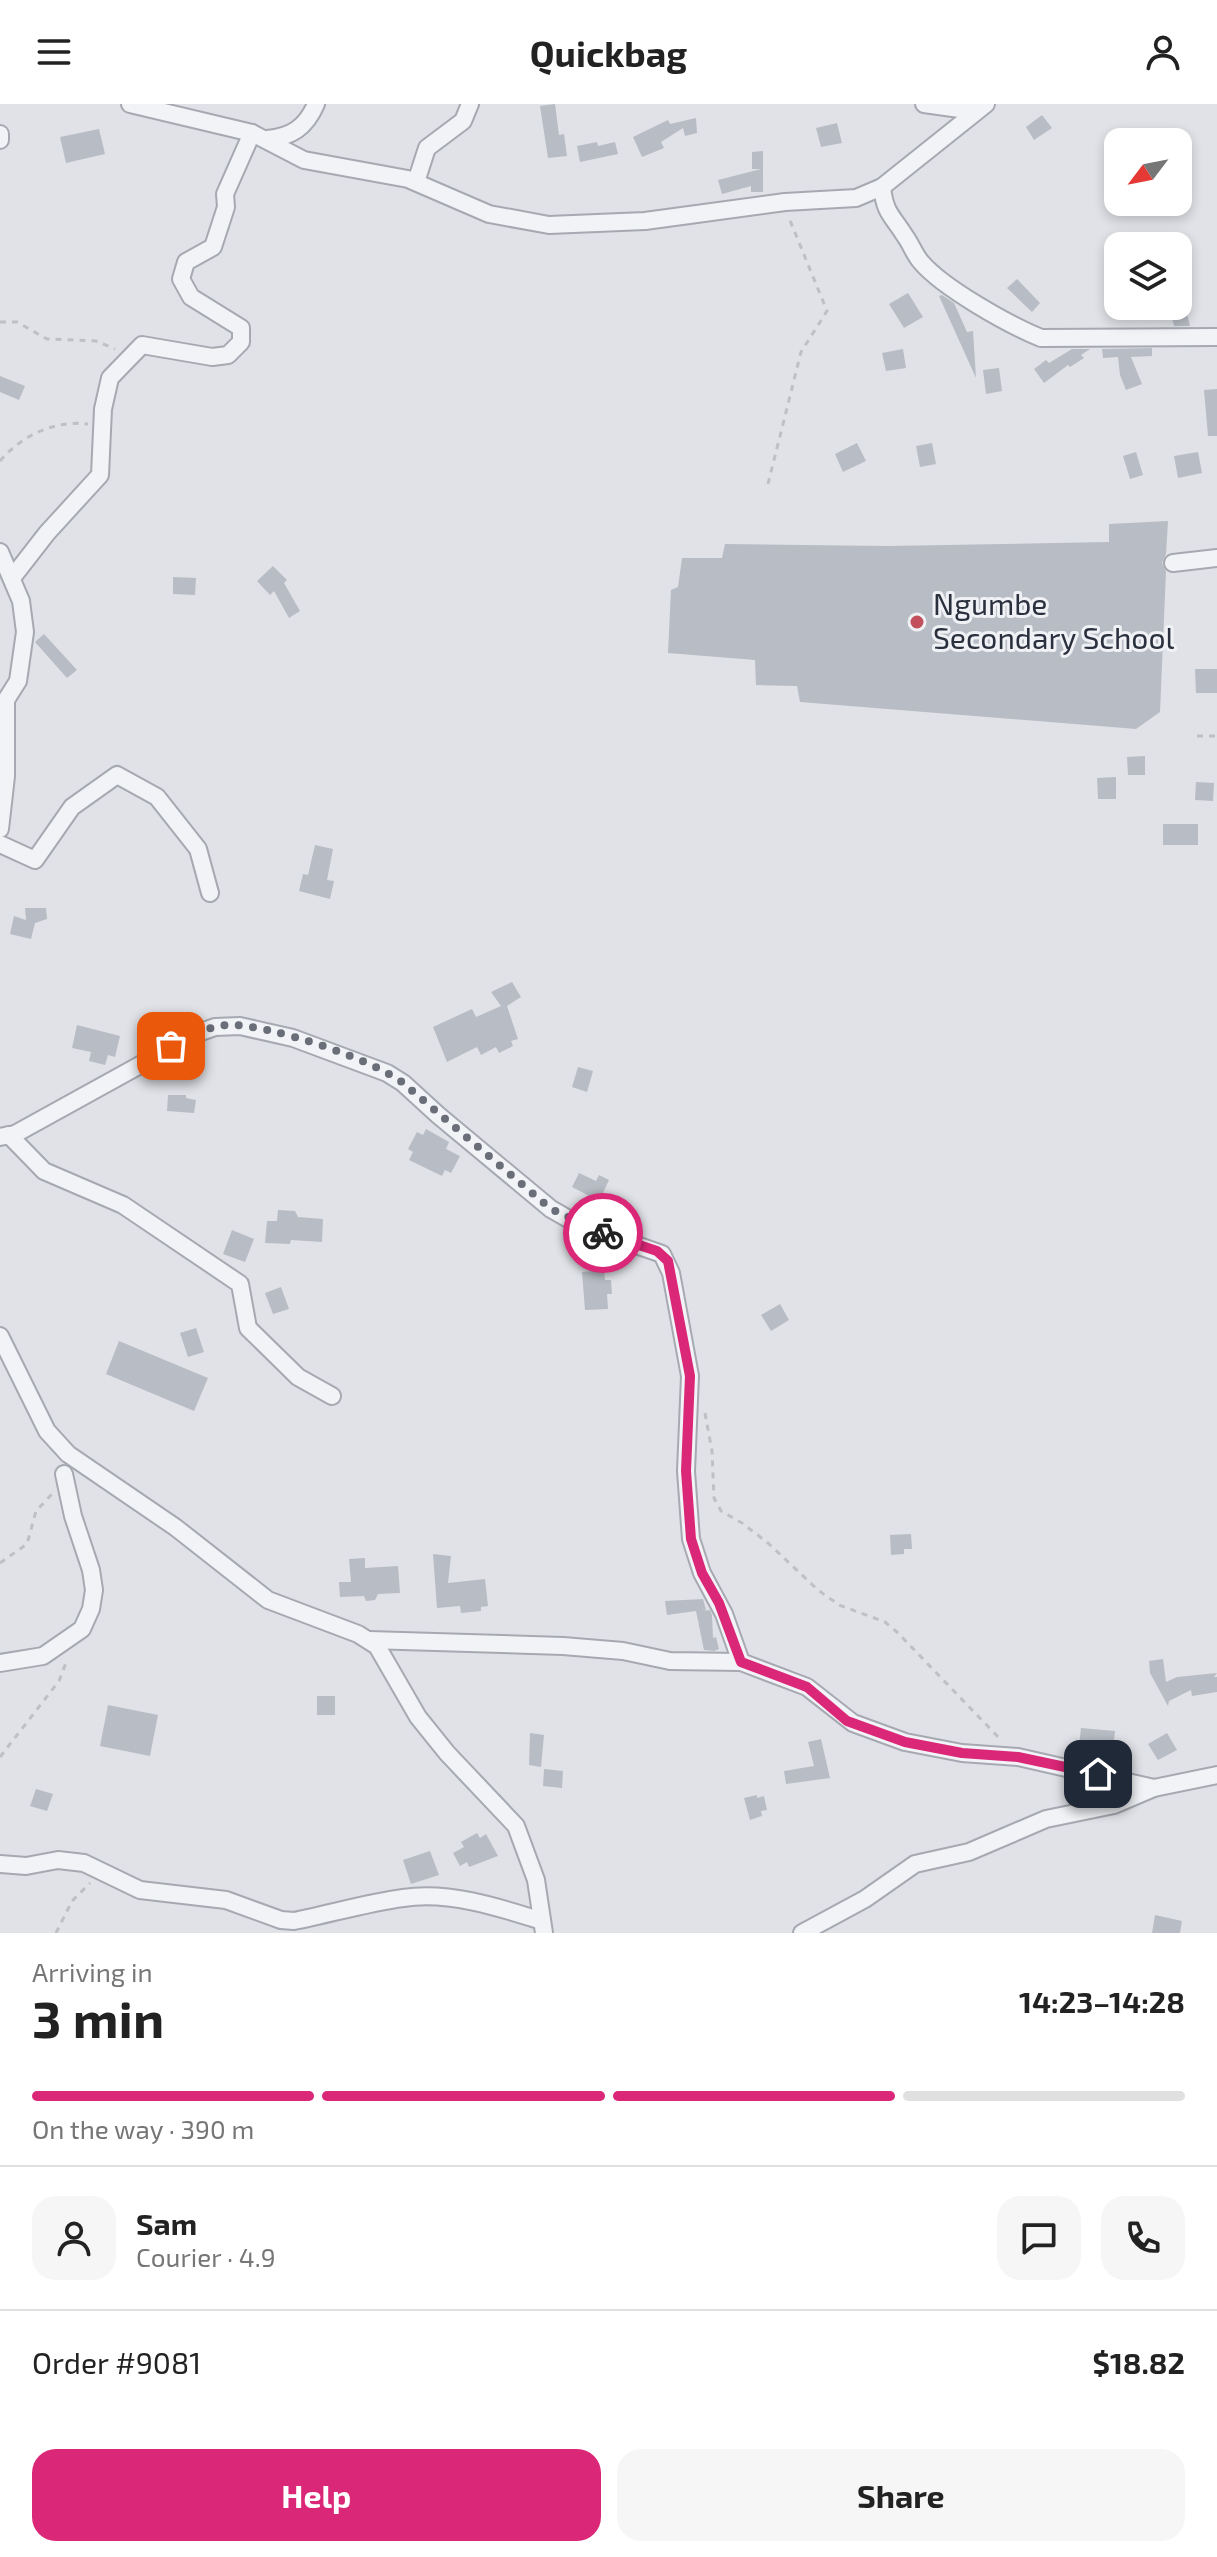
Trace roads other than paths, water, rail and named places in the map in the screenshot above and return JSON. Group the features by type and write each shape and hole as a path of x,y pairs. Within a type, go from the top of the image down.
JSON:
{"street":[{"path":"130,104 259,136 285,138 305,124 316,104"},
{"path":"416,182 427,148 463,121 470,104"},
{"path":"924,104 980,107"},
{"path":"259,136 304,160 393,175 489,214 549,225 695,216 737,207 856,198 882,187 980,107"},
{"path":"12,578 47,533 100,475 103,409 110,378 128,359 142,345 212,357 228,355 241,342 241,328 191,297 181,279 186,262 213,247 226,207 225,194 259,136"},
{"path":"882,187 884,209 931,273 1021,330 1041,338 1217,337"},
{"path":"0,552 21,601 25,632 18,681 3,699 6,776 0,829"},
{"path":"1173,563 1217,558"},
{"path":"0,844 35,860 72,807 117,775 157,797 166,807 198,849 210,893"},
{"path":"332,1396 298,1377 248,1328 240,1284 123,1205 44,1171 5,1136 198,1033 215,1027 240,1026 329,1049 393,1076 551,1209 579,1225 662,1254 671,1273 690,1376 686,1471 691,1539 702,1573 719,1603 741,1662"},
{"path":"0,1336 47,1431 68,1454 175,1527 268,1600 369,1640 563,1646 623,1651 670,1661 741,1662 807,1687 847,1721 883,1735 936,1749 1018,1757 1154,1788"},
{"path":"0,1663 43,1656 82,1629 91,1609 94,1590 64,1474"},
{"path":"369,1640 385,1657 418,1717 447,1753 516,1826 536,1880 543,1927"},
{"path":"802,1933 865,1899 915,1864 969,1852 1046,1819 1114,1805 1154,1788 1217,1775"},
{"path":"0,1864 26,1866 70,1860 84,1863 140,1890 226,1900 281,1920 294,1921 403,1897 423,1897 494,1905 543,1927"}],"place":[{"name":"Ngumbe Secondary School","path":"917,622"}]}
